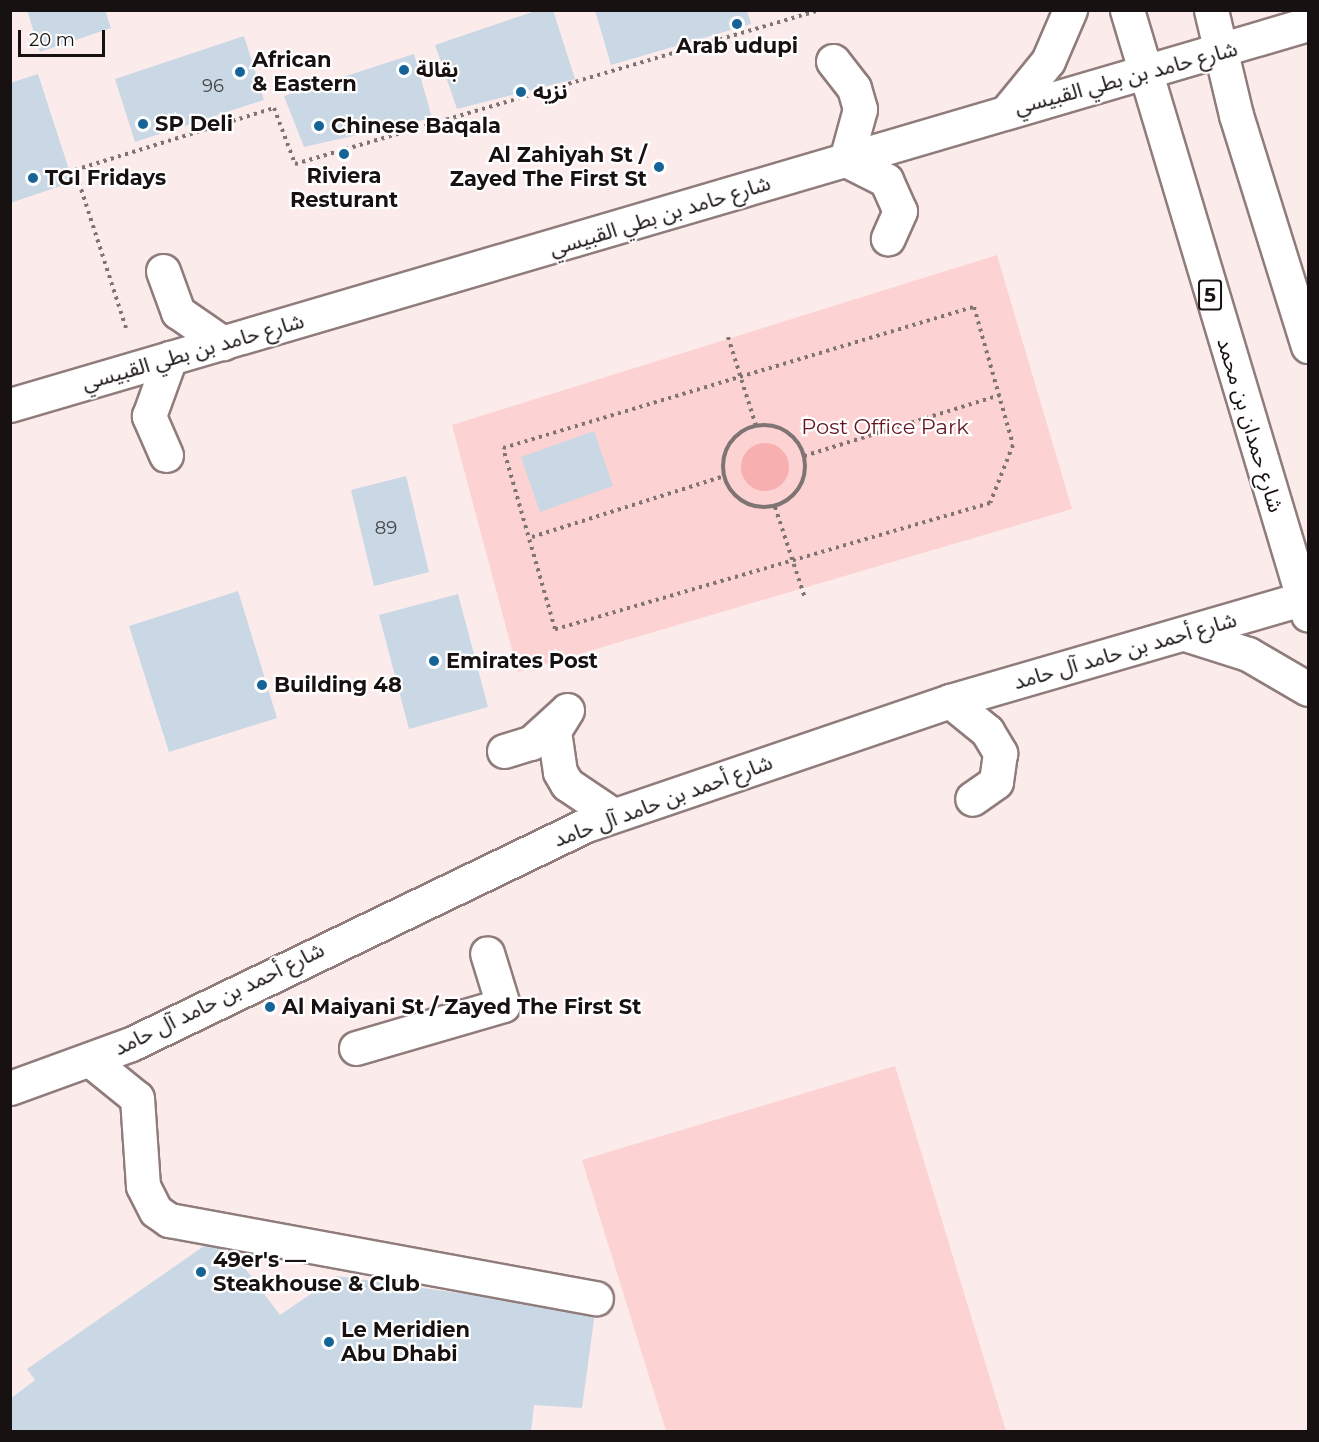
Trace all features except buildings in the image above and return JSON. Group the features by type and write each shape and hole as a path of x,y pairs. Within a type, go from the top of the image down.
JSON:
{"main road":[{"path":"1008,110 1048,60 1070,10"},
{"name":"شارع حمدان بن محمد","path":"1126,10 1307,603"},
{"path":"1211,10 1221,53 1308,346"},
{"name":"شارع حامد بن بطي القبيسي","path":"10,405 846,160 1008,110 1221,53 1308,24"},
{"path":"833,61 859,100 846,160 886,180 894,192 900,211 888,238"},
{"path":"163,271 178,312 224,342"},
{"path":"166,455 148,416 170,358"},
{"name":"شارع أحمد بن حامد آل حامد","path":"10,1088 90,1060 613,815 950,701 1185,634 1307,603"},
{"path":"1185,634 1248,654 1308,689"},
{"path":"950,701 987,731 1000,753 996,782 972,799"},
{"path":"504,751 531,743 567,710 554,730 560,772 567,784 613,815"},
{"path":"356,1048 503,1005 487,953"},
{"path":"90,1060 137,1098 143,1186 156,1211 169,1220 596,1298"}],"path":[{"path":"126,328 75,170 274,108 295,164 820,10"},
{"path":"974,307 1000,395 1013,445 990,503 555,629 503,448 974,307"},
{"path":"728,338 756,426"},
{"path":"804,456 1000,395"},
{"path":"756,426 783,430 804,456 798,490 775,507 749,505 724,476 733,439 756,426"},
{"path":"532,537 724,476"},
{"path":"775,507 805,598"}],"green space":[{"name":"Post Office Park","path":"997,255 1072,509 518,672 452,425"},
{"path":"895,1066 1006,1431 666,1431 582,1160"}],"shaded area":[{"path":"765,443 782,450 789,467 782,484 765,491 748,484 741,467 748,450"}],"place":[{"name":"Arab udupi","path":"737,24"},
{"name":"بقالة","path":"404,70"},
{"name":"African & Eastern","path":"240,72"},
{"name":"نزيه","path":"521,92"},
{"name":"SP Deli","path":"143,124"},
{"name":"Chinese Baqala","path":"319,126"},
{"name":"Riviera Resturant","path":"344,154"},
{"name":"Al Zahiyah St / Zayed The First St","path":"659,167"},
{"name":"TGI Fridays","path":"33,178"},
{"name":"Emirates Post","path":"434,661"},
{"name":"Building 48","path":"262,685"},
{"name":"Al Maiyani St / Zayed The First St","path":"270,1007"},
{"name":"49er's — Steakhouse & Club","path":"201,1272"},
{"name":"Le Meridien Abu Dhabi","path":"329,1342"}]}
